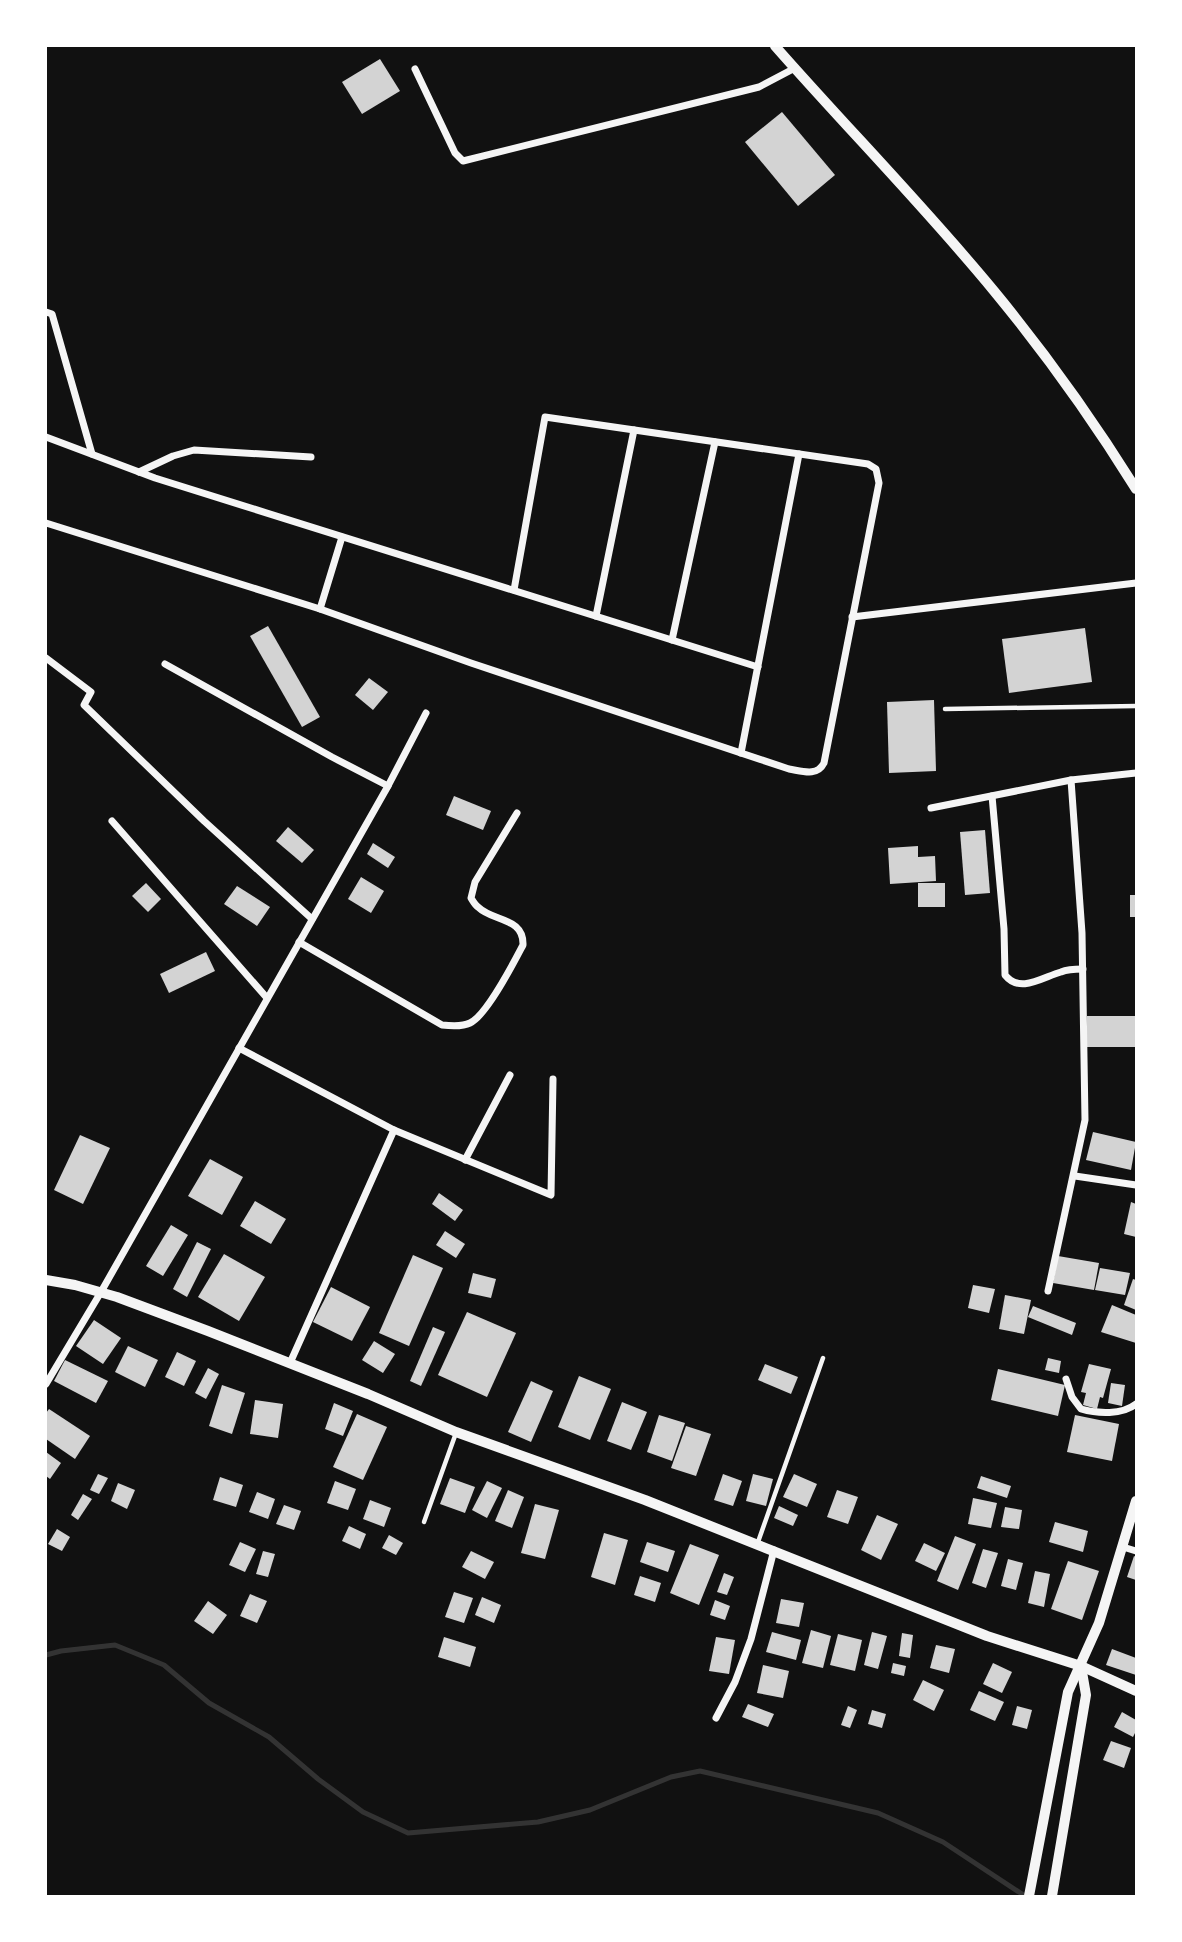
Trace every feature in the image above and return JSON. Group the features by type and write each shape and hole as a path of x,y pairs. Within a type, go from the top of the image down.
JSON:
{"street":[{"path":"775,46 994,290 1055,368 1136,489"},
{"path":"415,69 455,153 463,162 759,87 795,68"},
{"path":"46,312 52,314 92,454"},
{"path":"46,523 320,609 471,663 789,769 813,773 821,769 824,763 879,483 876,470 868,464 545,417 514,590"},
{"path":"596,616 634,430"},
{"path":"46,437 139,472 758,667"},
{"path":"672,640 715,442"},
{"path":"139,472 173,456 194,450 311,457"},
{"path":"741,753 799,454"},
{"path":"320,609 342,537"},
{"path":"852,617 1136,583"},
{"path":"46,658 91,692 84,705 204,821 312,919"},
{"path":"165,664 388,786"},
{"path":"46,1384 388,786 426,713"},
{"path":"931,808 1071,780 1136,773"},
{"path":"1048,1291 1085,1120 1083,969 1071,780"},
{"path":"992,796 1006,978 1024,984 1068,970 1083,969"},
{"path":"299,943 442,1025 471,1022 492,998 523,945 519,929 512,923 478,908 471,898 475,882 517,813"},
{"path":"112,821 267,999"},
{"path":"239,1048 394,1130 551,1195 553,1079"},
{"path":"465,1160 510,1075"},
{"path":"290,1363 394,1130"},
{"path":"1074,1176 1136,1185"},
{"path":"46,1280 75,1284 101,1292 208,1331 456,1432 758,1543 976,1632 1081,1666 1136,1691"},
{"path":"1066,1379 1072,1397 1081,1409 1127,1411 1136,1404"},
{"path":"1028,1896 1068,1692 1099,1623 1136,1500"},
{"path":"1123,1547 1136,1551"},
{"path":"716,1718 751,1639 774,1550"},
{"path":"1052,1896 1086,1695 1081,1666"}],"lane":[{"path":"945,709 1136,706"},
{"path":"758,1543 823,1358"},
{"path":"424,1522 456,1432"}],"building":[{"path":"380,59 400,91 362,114 342,82"},
{"path":"782,112 835,175 798,206 745,142"},
{"path":"268,626 320,717 302,727 250,636"},
{"path":"1085,628 1092,682 1009,693 1002,639"},
{"path":"369,678 388,692 373,710 355,695"},
{"path":"934,700 936,771 889,773 887,702"},
{"path":"454,796 491,811 483,830 446,815"},
{"path":"288,827 314,850 302,863 276,841"},
{"path":"985,830 990,893 965,895 960,832"},
{"path":"373,843 395,857 388,868 367,854"},
{"path":"918,846 918,857 935,856 936,881 890,884 888,848"},
{"path":"361,877 384,891 371,913 348,899"},
{"path":"146,883 161,899 148,912 132,896"},
{"path":"918,883 945,883 945,907 918,907"},
{"path":"237,886 270,907 257,926 224,904"},
{"path":"1130,895 1136,895 1136,917 1130,917"},
{"path":"206,952 215,971 169,993 160,974"},
{"path":"1087,1016 1136,1016 1136,1047 1087,1047"},
{"path":"1093,1132 1136,1142 1131,1170 1086,1160"},
{"path":"80,1135 110,1148 83,1204 54,1190"},
{"path":"210,1159 243,1177 222,1215 188,1196"},
{"path":"439,1193 463,1210 455,1221 432,1204"},
{"path":"255,1201 286,1219 271,1244 240,1226"},
{"path":"1131,1202 1136,1204 1136,1237 1124,1234"},
{"path":"171,1225 188,1235 163,1276 146,1266"},
{"path":"445,1231 465,1244 456,1258 436,1245"},
{"path":"197,1242 211,1249 187,1297 173,1289"},
{"path":"224,1254 265,1277 239,1321 198,1297"},
{"path":"413,1255 443,1268 409,1346 379,1333"},
{"path":"1058,1256 1099,1263 1094,1290 1053,1283"},
{"path":"1100,1268 1130,1273 1125,1295 1095,1290"},
{"path":"473,1273 496,1279 491,1298 468,1293"},
{"path":"1133,1279 1136,1280 1136,1310 1124,1305"},
{"path":"973,1285 995,1289 989,1313 968,1308"},
{"path":"331,1287 370,1307 352,1341 313,1322"},
{"path":"1005,1295 1031,1300 1024,1334 999,1329"},
{"path":"1112,1305 1136,1315 1136,1343 1101,1332"},
{"path":"1033,1306 1076,1323 1072,1335 1028,1317"},
{"path":"467,1312 516,1333 487,1397 438,1375"},
{"path":"94,1320 121,1338 103,1364 76,1346"},
{"path":"433,1327 445,1332 421,1386 410,1381"},
{"path":"374,1341 395,1354 383,1373 362,1360"},
{"path":"128,1346 158,1360 145,1387 115,1372"},
{"path":"177,1352 196,1361 184,1386 165,1377"},
{"path":"1048,1358 1061,1361 1059,1373 1045,1370"},
{"path":"65,1360 108,1381 96,1403 54,1381"},
{"path":"765,1364 798,1377 791,1394 758,1380"},
{"path":"1089,1364 1111,1369 1097,1409 1083,1405 1086,1393 1081,1392"},
{"path":"208,1368 219,1374 206,1399 195,1393"},
{"path":"998,1369 1065,1385 1058,1416 991,1400"},
{"path":"579,1376 611,1389 590,1440 558,1427"},
{"path":"531,1381 553,1391 531,1442 508,1432"},
{"path":"1111,1383 1125,1385 1122,1406 1108,1403"},
{"path":"222,1385 245,1393 232,1434 209,1426"},
{"path":"255,1400 283,1404 278,1438 250,1434"},
{"path":"622,1402 647,1412 631,1450 607,1441"},
{"path":"334,1403 353,1411 343,1436 325,1429"},
{"path":"49,1409 90,1436 75,1459 46,1439 46,1413"},
{"path":"357,1414 387,1427 363,1480 333,1467"},
{"path":"659,1415 685,1423 672,1461 647,1452"},
{"path":"1075,1415 1119,1424 1112,1461 1067,1452"},
{"path":"686,1426 711,1434 696,1476 671,1468"},
{"path":"46,1452 61,1463 50,1479 46,1476"},
{"path":"98,1474 108,1478 99,1494 90,1490"},
{"path":"723,1474 742,1481 733,1506 714,1500"},
{"path":"753,1474 773,1479 766,1506 746,1501"},
{"path":"794,1474 817,1484 807,1507 783,1497"},
{"path":"981,1476 1011,1486 1007,1498 977,1488"},
{"path":"220,1477 243,1485 236,1507 213,1500"},
{"path":"450,1478 475,1487 465,1513 440,1504"},
{"path":"335,1481 356,1489 348,1510 327,1503"},
{"path":"487,1481 502,1488 487,1518 472,1510"},
{"path":"118,1483 135,1490 127,1509 111,1501"},
{"path":"508,1490 524,1497 512,1528 495,1521"},
{"path":"837,1490 858,1497 848,1524 827,1517"},
{"path":"257,1492 275,1499 268,1519 249,1512"},
{"path":"83,1494 92,1499 78,1520 71,1515"},
{"path":"973,1498 997,1503 991,1528 968,1524"},
{"path":"370,1500 391,1508 384,1527 363,1519"},
{"path":"535,1504 559,1510 545,1559 521,1553"},
{"path":"284,1505 301,1511 294,1530 276,1524"},
{"path":"779,1506 798,1515 793,1526 774,1518"},
{"path":"1005,1507 1022,1510 1019,1529 1001,1527"},
{"path":"877,1515 898,1524 881,1560 861,1550"},
{"path":"1055,1522 1088,1531 1083,1552 1049,1542"},
{"path":"349,1526 366,1534 360,1549 342,1541"},
{"path":"57,1529 70,1537 62,1551 48,1544"},
{"path":"604,1533 628,1540 615,1585 591,1577"},
{"path":"389,1535 403,1543 396,1555 382,1548"},
{"path":"955,1536 976,1544 958,1590 937,1581"},
{"path":"240,1542 256,1549 245,1572 229,1565"},
{"path":"647,1542 675,1551 668,1572 640,1562"},
{"path":"924,1543 945,1553 936,1571 915,1561"},
{"path":"690,1544 719,1555 699,1605 670,1593"},
{"path":"983,1549 998,1553 986,1588 972,1583"},
{"path":"263,1551 275,1554 268,1577 256,1574"},
{"path":"471,1551 494,1562 485,1579 462,1567"},
{"path":"1134,1556 1136,1557 1136,1580 1127,1577"},
{"path":"1008,1559 1023,1563 1016,1590 1001,1586"},
{"path":"1068,1561 1099,1571 1082,1620 1051,1609"},
{"path":"1035,1571 1050,1574 1044,1607 1028,1603"},
{"path":"724,1573 734,1577 727,1595 717,1592"},
{"path":"640,1576 661,1583 655,1602 634,1595"},
{"path":"454,1592 473,1598 464,1623 445,1617"},
{"path":"250,1594 267,1601 257,1623 240,1616"},
{"path":"482,1597 501,1605 494,1623 475,1615"},
{"path":"781,1599 804,1603 799,1627 776,1623"},
{"path":"715,1600 730,1606 725,1620 710,1615"},
{"path":"208,1601 227,1615 213,1634 194,1621"},
{"path":"811,1630 831,1636 823,1668 802,1663"},
{"path":"772,1632 801,1640 796,1660 766,1652"},
{"path":"872,1632 887,1636 878,1669 864,1665"},
{"path":"902,1633 913,1635 910,1658 899,1656"},
{"path":"838,1634 862,1640 855,1671 830,1665"},
{"path":"444,1637 476,1647 470,1667 438,1657"},
{"path":"716,1637 735,1640 729,1674 709,1671"},
{"path":"936,1645 955,1649 949,1673 930,1668"},
{"path":"1112,1649 1136,1658 1136,1675 1106,1665"},
{"path":"893,1663 906,1666 904,1676 891,1673"},
{"path":"993,1663 1012,1672 1002,1693 983,1684"},
{"path":"763,1665 789,1671 783,1698 757,1693"},
{"path":"923,1680 944,1690 934,1711 913,1700"},
{"path":"979,1691 1004,1702 995,1721 970,1710"},
{"path":"748,1704 774,1714 768,1727 742,1717"},
{"path":"848,1706 857,1710 850,1728 841,1725"},
{"path":"1017,1706 1032,1710 1027,1729 1012,1725"},
{"path":"872,1710 886,1714 882,1728 868,1724"},
{"path":"1122,1712 1136,1720 1133,1737 1114,1727"},
{"path":"1111,1741 1131,1748 1124,1768 1103,1760"}],"waterway":[{"path":"46,1655 115,1645 164,1665 209,1703 269,1737 318,1779 363,1812 408,1833 538,1822 590,1810 671,1777 700,1771 878,1813 943,1842 1025,1896"}]}
